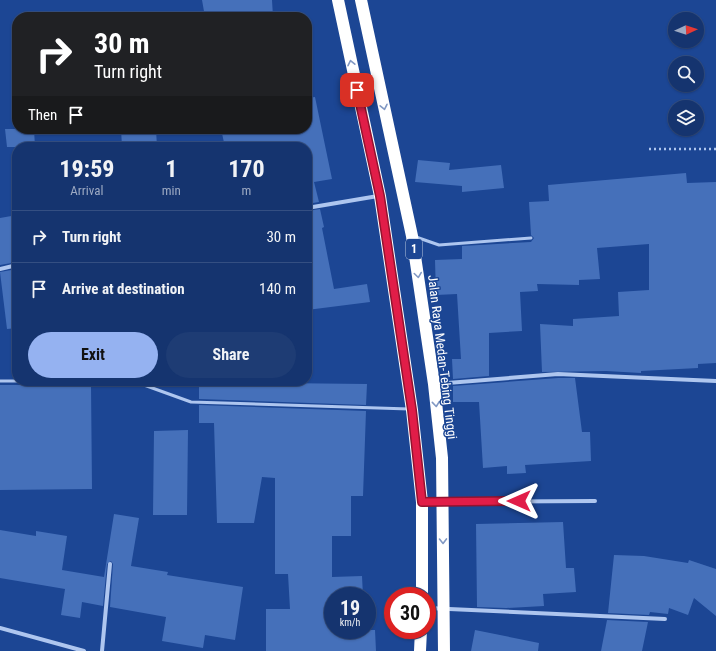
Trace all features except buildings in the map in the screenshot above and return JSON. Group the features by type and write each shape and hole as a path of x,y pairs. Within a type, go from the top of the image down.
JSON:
{"highway":[{"name":"1","path":"338,0 380,196 412,410 422,502 422,587"},
{"name":"Jalan Raya Medan-Tebing Tinggi","path":"361,0 412,236 434,384 442,458 444,651"},
{"path":"420,651 421,639"}],"street":[{"path":"312,207 380,196"},
{"path":"0,269 12,266"},
{"path":"434,384 558,374 716,381"},
{"path":"422,502 596,501"},
{"path":"102,651 110,564"},
{"path":"436,608 665,619"},
{"path":"0,628 84,651"}],"lane":[{"path":"412,236 438,246 531,238"},
{"path":"0,381 12,381"},
{"path":"147,386 191,402 412,410"}],"path":[{"path":"649,149 716,149"}],"route":[{"path":"357,90 380,196 412,410 422,502 519,501"}]}
